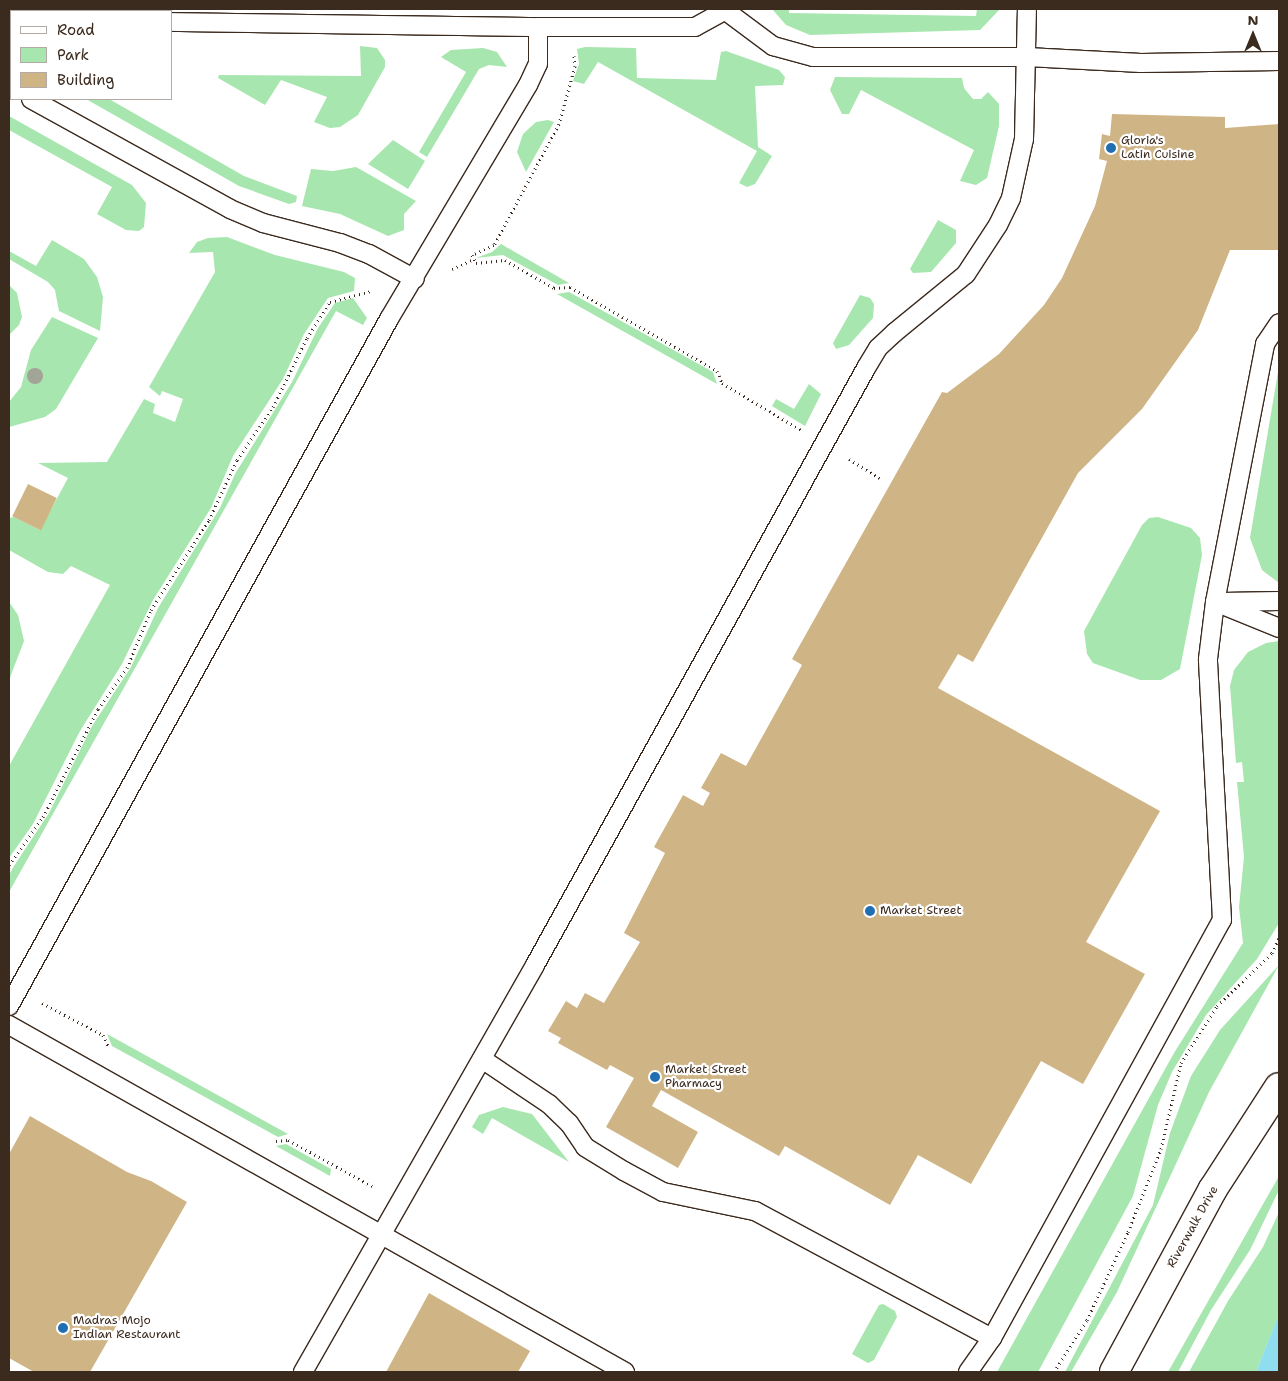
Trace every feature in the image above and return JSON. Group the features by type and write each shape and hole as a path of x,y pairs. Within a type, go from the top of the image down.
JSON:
{"street":[{"name":"Riverwalk Drive","path":"1114,1372 1214,1189 1279,1087"}],"lane":[{"path":"303,1372 482,1059 878,348 966,274 998,224 1018,171 1026,106 1027,9"},
{"path":"172,22 695,26 726,10 773,46 799,55 1027,57 1141,63 1279,61"},
{"path":"9,1006 389,319 415,279 528,86 538,64 538,26"},
{"path":"33,100 230,209 263,223 347,246 415,279"},
{"path":"968,1372 992,1338 1222,920 1208,659 1214,602 1265,344 1279,323"},
{"path":"1214,602 1279,601"},
{"path":"1214,602 1279,628"},
{"path":"9,1025 625,1372"},
{"path":"482,1059 549,1104 568,1123 586,1147 624,1171 663,1192 755,1211 992,1338"}],"path":[{"path":"563,26 575,66 559,124 494,245 472,255 476,263 505,260 554,288 570,287 717,370 722,383 773,411 825,446 880,478"},
{"path":"9,865 43,817 94,715 130,662 152,610 209,520 237,460 273,408 307,338 324,310 336,298 415,279 468,264 474,259"},
{"path":"1054,1372 1087,1320 1128,1232 1161,1149 1181,1064 1217,1006 1272,952 1279,938"},
{"path":"18,990 103,1035 109,1048 118,1053"},
{"path":"269,1137 277,1142 288,1140 372,1186"}],"green space":[{"path":"772,9 789,9 789,13 976,16 977,9 1000,9 980,30 810,35 786,25"},
{"path":"360,46 377,48 385,60 385,67 358,115 340,127 330,128 314,122 327,97 281,80 265,105 218,78 219,75 361,76"},
{"path":"585,47 636,48 637,78 716,80 721,52 726,51 779,70 785,77 783,85 755,86 758,147 772,156 755,184 747,187 739,183 757,151 598,62 584,84 573,81 579,64 577,49"},
{"path":"483,48 497,52 507,67 489,65 479,69 427,157 419,152 466,72 441,57 451,50"},
{"path":"835,77 962,78 964,88 973,99 981,99 988,92 999,104 999,126 987,178 976,185 960,181 974,150 861,90 849,114 842,114 830,90"},
{"path":"88,100 111,100 244,176 297,196 296,202 289,204 239,186"},
{"path":"9,116 132,185 146,203 144,227 139,231 126,230 97,214 112,187 9,130"},
{"path":"548,120 554,122 526,172 517,152 523,134 536,122"},
{"path":"393,140 425,161 408,189 368,164"},
{"path":"356,167 416,201 404,214 404,230 388,236 340,214 302,206 311,169 333,171"},
{"path":"938,220 956,230 956,243 931,272 913,273 910,269"},
{"path":"227,237 275,255 344,272 355,278 354,291 328,298 304,334 283,379 233,456 211,508 153,600 122,664 80,731 33,824 9,858 9,766 110,585 71,566 63,574 48,572 9,550 9,518 14,517 40,530 68,478 38,463 107,462 144,399 155,404 153,413 175,422 183,399 162,391 160,396 149,387 215,272 213,252 189,253 197,242 208,238"},
{"path":"52,240 84,259 97,277 103,297 100,331 59,311 55,290 48,282 9,259 9,251 36,266"},
{"path":"501,244 569,283 558,285 503,255 476,258 492,252"},
{"path":"9,285 17,293 22,317 19,325 9,335"},
{"path":"569,292 713,372 717,384 557,294"},
{"path":"860,295 870,298 874,304 873,318 849,345 836,349 833,343"},
{"path":"353,298 367,318 363,325 336,311 9,892 9,875 49,813 92,726 131,667 158,608 220,508 235,474 292,382 318,328 335,303"},
{"path":"52,317 98,338 56,409 45,417 9,427 9,402 21,387 31,350"},
{"path":"1279,366 1279,583 1262,570 1250,538"},
{"path":"809,384 821,394 805,426 772,406 776,399 794,409"},
{"path":"1158,517 1191,528 1200,538 1202,555 1180,669 1161,680 1140,680 1093,663 1087,654 1084,631 1142,525 1149,518"},
{"path":"9,602 18,615 24,641 9,680"},
{"path":"1279,641 1279,923 1257,959 1206,1015 1172,1072 1158,1105 1133,1196 1038,1372 997,1372 1174,1053 1243,943 1239,907 1244,857 1237,782 1244,782 1242,762 1236,763 1230,686 1234,670 1248,652 1266,643"},
{"path":"1279,965 1209,1092 1117,1292 1071,1372 1065,1372 1153,1205 1170,1133 1191,1076 1220,1030"},
{"path":"107,1034 288,1134 278,1137 112,1046"},
{"path":"503,1107 532,1114 569,1162 492,1118 483,1134 472,1127 479,1115"},
{"path":"286,1144 331,1169 330,1176 276,1146"},
{"path":"1279,1176 1279,1190 1250,1250 1211,1310 1178,1372 1168,1372"},
{"path":"1279,1212 1279,1315 1256,1372 1189,1372 1228,1301 1263,1247"},
{"path":"883,1304 895,1311 897,1317 874,1360 868,1363 852,1354 879,1305"}],"water":[{"path":"1279,1315 1279,1372 1256,1372 1273,1329"}],"building":[{"name":"Market Street","path":"1112,114 1225,117 1225,128 1279,124 1279,250 1230,250 1198,330 1142,409 1078,473 973,662 958,654 938,688 1160,811 1086,942 1145,974 1083,1084 1041,1061 971,1184 918,1155 890,1205 785,1146 779,1156 661,1090 652,1106 698,1132 678,1168 606,1127 634,1078 610,1065 607,1070 558,1043 561,1038 548,1031 566,1001 577,1008 585,993 604,1003 640,942 624,933 665,853 654,847 683,795 703,806 710,793 701,788 721,753 746,766 802,665 792,659 942,392 947,393 999,354 1044,305 1062,278 1095,206 1107,161 1099,159 1102,134 1110,136"},
{"path":"28,484 57,498 41,530 12,516"},
{"path":"30,1116 127,1172 151,1181 187,1202 90,1372 34,1372 9,1358 9,1154"},
{"path":"429,1293 530,1351 518,1372 386,1372"}],"place":[{"name":"Gloria's Latin Cuisine","path":"1111,148"},
{"name":"Market Street","path":"870,911"},
{"name":"Market Street Pharmacy","path":"655,1077"},
{"name":"Madras Mojo Indian Restaurant","path":"63,1328"}]}
